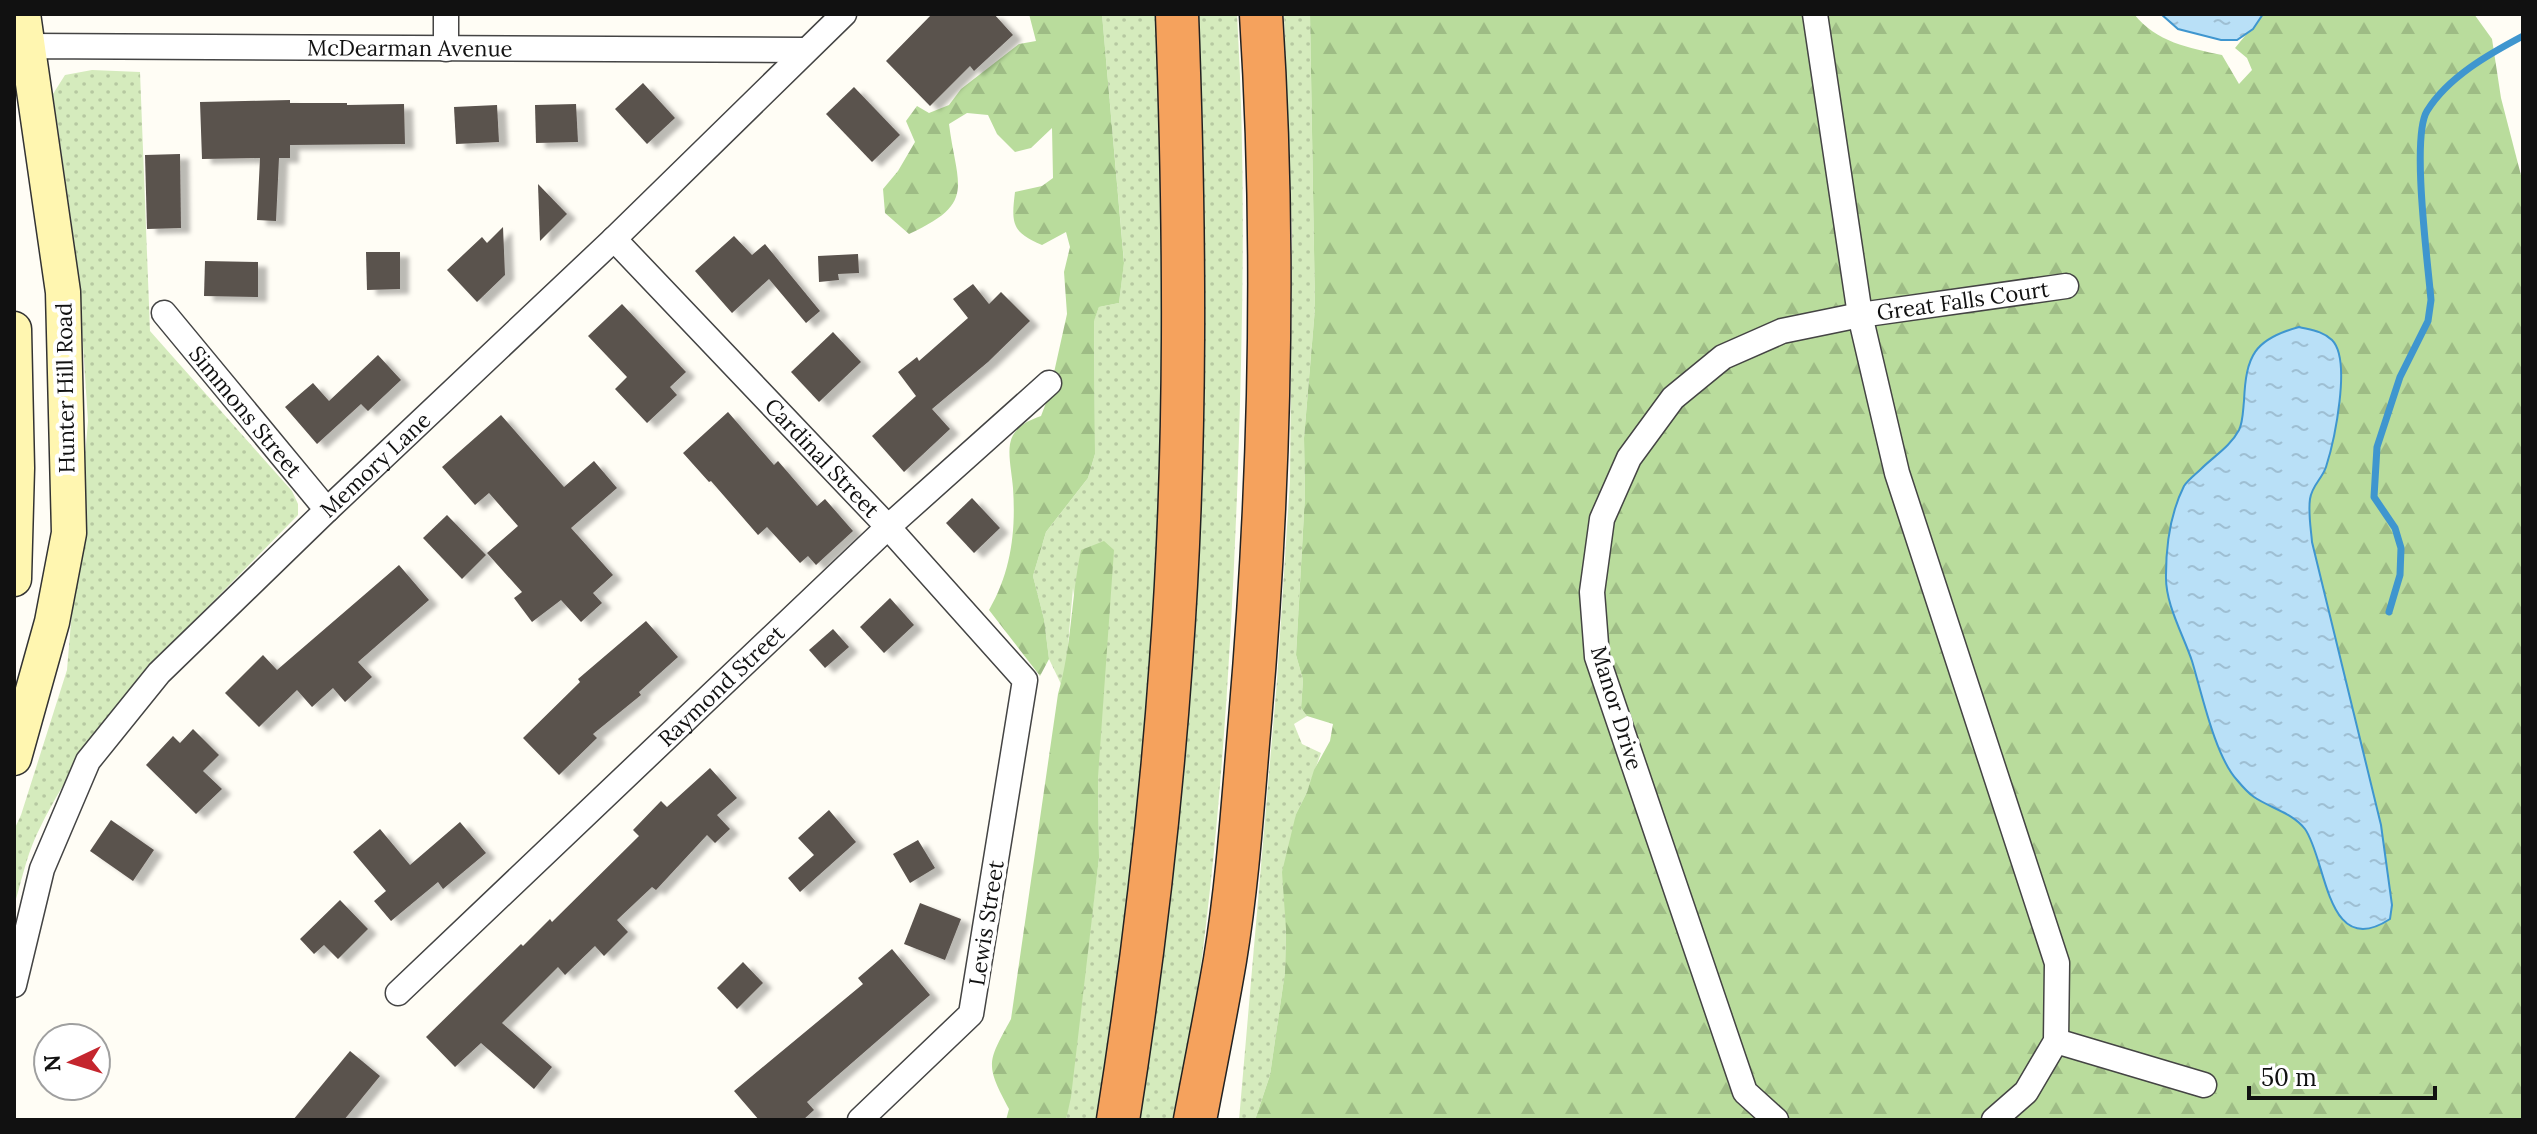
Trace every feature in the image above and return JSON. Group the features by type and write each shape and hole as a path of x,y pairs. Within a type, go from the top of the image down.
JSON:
{"highway":[{"path":"1118,1120 1144,938 1171,660 1179,505 1183,323 1177,14"},
{"path":"1195,1120 1226,957 1240,840 1263,557 1269,279 1261,14"},
{"path":"1224,1120 1226,957"}],"street":[{"path":"446,14 446,49"},
{"name":"Memory Lane","path":"14,985 42,869 88,761 159,673 614,239 844,14"},
{"path":"1815,14 1860,315 1897,473 2057,963 2056,1041 2026,1092 1994,1120"},
{"name":"McDearman Avenue","path":"22,36 446,49 805,50"},
{"name":"Hunter Hill Road","path":"14,758 52,622 69,533 63,292 22,36"},
{"name":"Cardinal Street","path":"614,239 888,527 1025,680"},
{"name":"Great Falls Court","path":"1860,315 2066,286"},
{"name":"Simmons Street","path":"164,313 327,510"},
{"name":"Manor Drive","path":"1776,1120 1745,1092 1597,657 1592,592 1602,519 1629,458 1673,398 1723,357 1782,331 1860,315"},
{"path":"14,329 17,468 14,579"},
{"name":"Raymond Street","path":"398,993 888,527 1049,383"},
{"name":"Lewis Street","path":"860,1120 971,1014 1025,680"},
{"path":"2056,1041 2204,1085"}],"green space":[{"path":"1029,14 1102,14 1124,263 1119,303 1099,307 1094,321 1095,454 1088,478 1046,532 1033,576 1044,619 1049,659 1040,676 989,610 1007,566 1013,536 1010,444 1017,429 1041,416 1049,395 1067,314 1064,272 1070,247 1066,232 1042,245 1019,231 1013,212 1015,192 1042,186 1053,178 1052,128 1031,148 1015,152 997,134 988,115 967,113 949,124 958,178 954,202 931,223 909,234 885,213 883,189 915,142 906,121 917,106 929,113 949,105 961,89 1019,44 1036,41"},
{"path":"1102,14 1162,14 1168,316 1152,682 1128,934 1101,1120 1066,1120 1099,858 1098,777 1073,588 1066,667 1061,684 1049,659 1044,619 1033,576 1046,532 1088,478 1095,454 1094,320 1099,307 1119,303 1124,262"},
{"path":"1196,14 1237,14 1242,127 1242,298 1231,632 1219,796 1202,959 1177,1120 1134,1120 1199,506 1204,271"},
{"path":"1284,14 1310,14 1315,308 1304,438 1305,495 1296,655 1303,680 1301,708 1307,716 1294,724 1302,744 1321,753 1296,814 1285,972 1270,1075 1255,1120 1239,1120 1277,681 1290,481 1292,237"},
{"path":"1310,14 2134,14 2163,37 2222,55 2239,84 2252,70 2247,58 2235,48 2263,14 2474,14 2492,39 2501,98 2523,183 2523,1120 1255,1120 1270,1075 1285,972 1282,872 1296,814 1330,741 1333,724 1307,716 1301,708 1303,680 1296,655 1305,495 1304,438 1315,308"},
{"path":"92,70 140,72 150,331 292,491 298,504 298,515 153,665 88,747 60,790 36,836 14,906 14,830 67,670 88,421 78,270 53,94 65,75"},
{"path":"1104,541 1114,550 1098,777 1099,858 1071,1097 1066,1120 1006,1120 1009,1109 993,1072 993,1055 1011,1019 1081,550"}],"water":[{"path":"2161,14 2263,14 2253,29 2237,40 2221,40 2178,29"},
{"path":"2299,327 2321,333 2332,340 2341,365 2340,402 2333,439 2326,467 2311,494 2309,515 2312,542 2381,825 2392,905 2390,919 2369,928 2353,927 2341,917 2332,901 2312,843 2300,823 2252,795 2229,769 2210,724 2166,586 2170,529 2184,486 2239,430 2247,372 2255,352 2272,337"}],"building":[{"path":"932,14 994,14 1013,35 974,71 970,66 930,106 886,61"},
{"path":"643,83 675,118 647,144 615,109"},
{"path":"854,87 900,135 872,162 826,114"},
{"path":"290,100 290,103 347,105 404,104 405,144 290,145 290,158 279,158 276,221 257,220 260,158 202,159 200,102"},
{"path":"576,104 578,142 536,143 535,105"},
{"path":"497,105 499,142 456,144 454,107"},
{"path":"180,154 181,228 147,229 145,155"},
{"path":"538,184 567,214 540,241"},
{"path":"503,227 505,275 477,302 447,270 482,237 487,243"},
{"path":"734,236 752,255 765,244 820,311 806,323 769,279 732,313 695,271"},
{"path":"366,252 400,252 400,289 367,290"},
{"path":"858,254 859,273 838,274 839,280 819,282 818,256"},
{"path":"205,261 258,262 258,297 204,296"},
{"path":"973,284 989,304 1001,292 1030,321 988,362 932,409 950,429 904,472 872,436 916,396 898,372 917,357 919,361 968,318 953,299"},
{"path":"622,304 686,372 670,387 677,395 647,423 615,389 627,377 588,336"},
{"path":"833,332 861,362 819,402 791,372"},
{"path":"378,355 401,380 368,411 361,404 317,444 285,407 313,383 329,401"},
{"path":"728,412 774,465 778,461 817,506 825,499 853,531 816,565 808,556 800,563 767,527 758,535 683,453"},
{"path":"501,415 564,487 594,461 617,488 571,528 613,575 593,593 602,603 581,622 561,600 532,622 514,598 522,592 487,553 518,526 489,493 475,505 442,467"},
{"path":"972,498 1000,528 974,553 946,523"},
{"path":"447,515 486,555 462,579 423,538"},
{"path":"399,565 429,600 358,662 372,677 345,702 333,688 312,707 297,690 259,727 225,693 263,655 277,670"},
{"path":"890,598 914,625 884,653 860,627"},
{"path":"646,621 678,657 639,692 641,695 593,734 597,738 559,775 523,738 580,682 578,679"},
{"path":"833,629 849,647 825,668 809,650"},
{"path":"193,729 219,755 203,771 222,789 196,814 146,765 173,736 180,743"},
{"path":"710,768 737,798 717,815 730,829 715,843 707,835 656,890 652,887 617,920 628,932 604,956 595,946 565,975 558,967 502,1023 552,1067 534,1089 481,1043 455,1067 426,1037 521,944 523,946 550,919 552,922 639,836 633,830 661,801 667,807"},
{"path":"829,810 856,842 800,892 788,878 814,855 798,838"},
{"path":"111,820 154,850 133,881 90,851"},
{"path":"460,822 486,853 443,889 438,882 391,921 374,901 386,891 353,852 380,829 410,865"},
{"path":"918,840 935,868 910,883 893,854"},
{"path":"340,900 368,929 338,959 324,945 314,954 300,939"},
{"path":"920,903 961,919 945,960 904,944"},
{"path":"892,949 930,995 807,1102 814,1110 803,1120 759,1120 734,1091 863,984 858,978"},
{"path":"743,962 763,983 737,1009 717,988"},
{"path":"350,1051 380,1076 344,1120 293,1120"}],"waterway":[{"path":"2389,612 2400,575 2401,548 2395,528 2374,497 2377,447 2400,377 2428,321 2431,300 2420,173 2422,125 2427,111 2446,87 2483,59 2523,36"}]}
